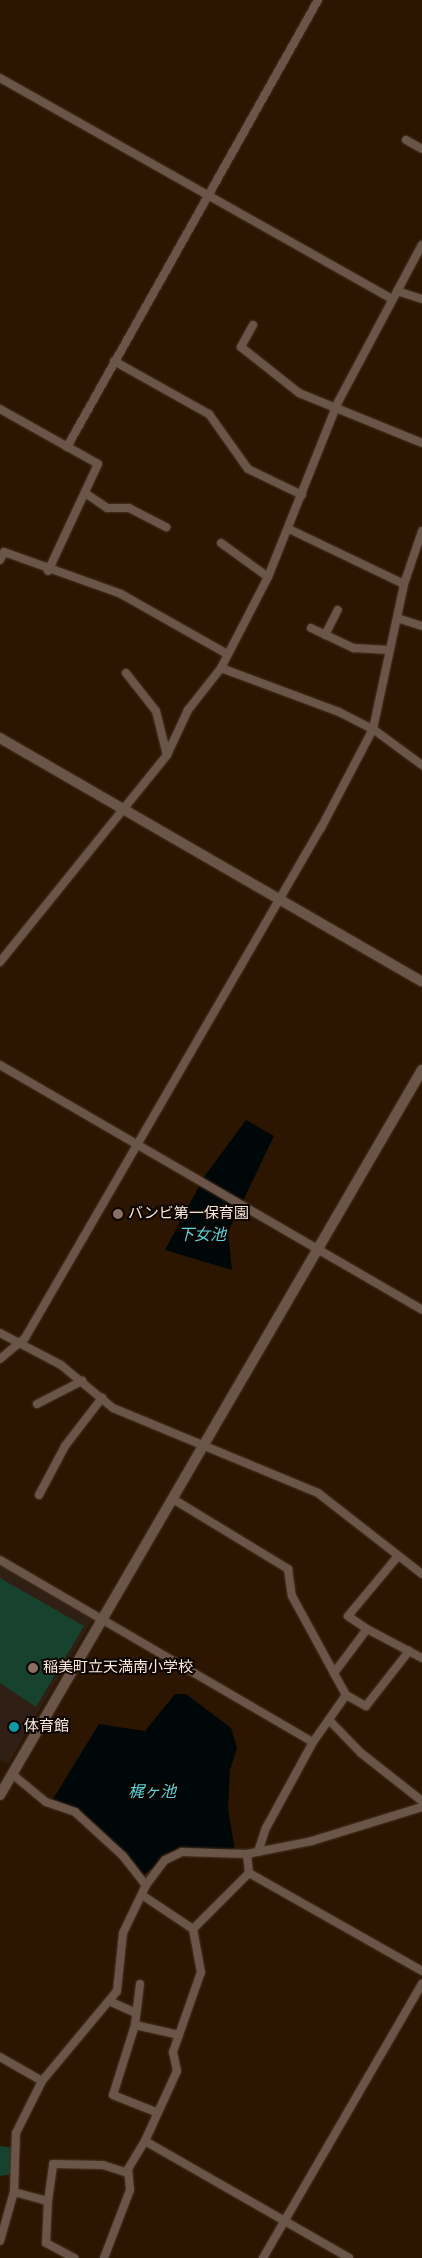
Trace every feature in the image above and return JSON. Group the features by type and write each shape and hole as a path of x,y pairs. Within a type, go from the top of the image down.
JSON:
{"street":[{"path":"66,447 318,0"},
{"path":"0,78 207,198 392,299"},
{"path":"406,140 422,149"},
{"path":"0,962 167,755 188,710 221,668 268,577 337,407 422,245"},
{"path":"397,291 422,299"},
{"path":"253,325 241,347 299,393 422,443"},
{"path":"114,361 209,414 248,469 302,496"},
{"path":"0,409 98,464 48,572"},
{"path":"85,493 107,508 129,508 166,527"},
{"path":"289,529 404,584"},
{"path":"0,1359 16,1342 24,1338 278,899 373,729 404,584 422,531"},
{"path":"222,542 268,577"},
{"path":"0,560 4,552 48,572 121,594 227,654"},
{"path":"325,636 338,610"},
{"path":"397,618 422,626"},
{"path":"311,628 353,648 389,650"},
{"path":"221,668 339,712 373,729 421,763"},
{"path":"126,673 156,711 167,755"},
{"path":"0,738 422,982"},
{"path":"0,1065 422,1310"},
{"path":"0,1795 7,1777 203,1448 422,1070"},
{"path":"0,1333 82,1381 113,1408 203,1448 318,1493 398,1556 421,1571"},
{"path":"37,1404 82,1381"},
{"path":"38,1495 65,1446 102,1398"},
{"path":"173,1499 288,1569 292,1596 346,1695 366,1706 409,1651"},
{"path":"398,1556 348,1616 422,1658"},
{"path":"0,1560 313,1742"},
{"path":"334,1673 367,1628"},
{"path":"258,1852 266,1828 313,1742 346,1695"},
{"path":"329,1720 360,1753 422,1800"},
{"path":"7,1777 46,1802 75,1812 123,1856 146,1885"},
{"path":"0,2241 3,2213 14,2192 16,2133 42,2081 117,1991 123,1933 146,1885 165,1860 182,1852 247,1854 312,1841 422,1807"},
{"path":"247,1854 249,1873"},
{"path":"193,1928 249,1873"},
{"path":"249,1873 422,1971"},
{"path":"104,2258 130,2190 128,2173 177,2071 173,2052 201,1972 193,1928 142,1894"},
{"path":"140,1984 134,2012 135,2025 113,2095 156,2112"},
{"path":"263,2258 422,1984"},
{"path":"108,2001 134,2012"},
{"path":"135,2025 179,2036"},
{"path":"0,2057 42,2081"},
{"path":"145,2141 349,2258"},
{"path":"74,2258 46,2243 48,2200 53,2164 103,2165 128,2173"},
{"path":"14,2192 48,2200"}],"shaded area":[{"name":"稲美町立天満南小学校","path":"0,1563 93,1619 8,1764 0,1759"}],"green space":[{"name":"稲美町立天満南小学校","path":"0,1578 84,1626 36,1707 0,1683"},
{"path":"0,2146 14,2148 14,2174 0,2176"}],"water":[{"name":"下女池","path":"246,1120 274,1136 228,1232 232,1270 165,1250 204,1177"},
{"name":"梶ヶ池","path":"175,1694 186,1694 231,1728 237,1748 230,1770 228,1809 235,1851 179,1847 141,1877 100,1829 76,1808 53,1799 99,1724 145,1731"}],"place":[{"name":"バンビ第一保育園","path":"118,1214"},
{"name":"稲美町立天満南小学校","path":"33,1668"},
{"name":"体育館","path":"14,1727"}]}
